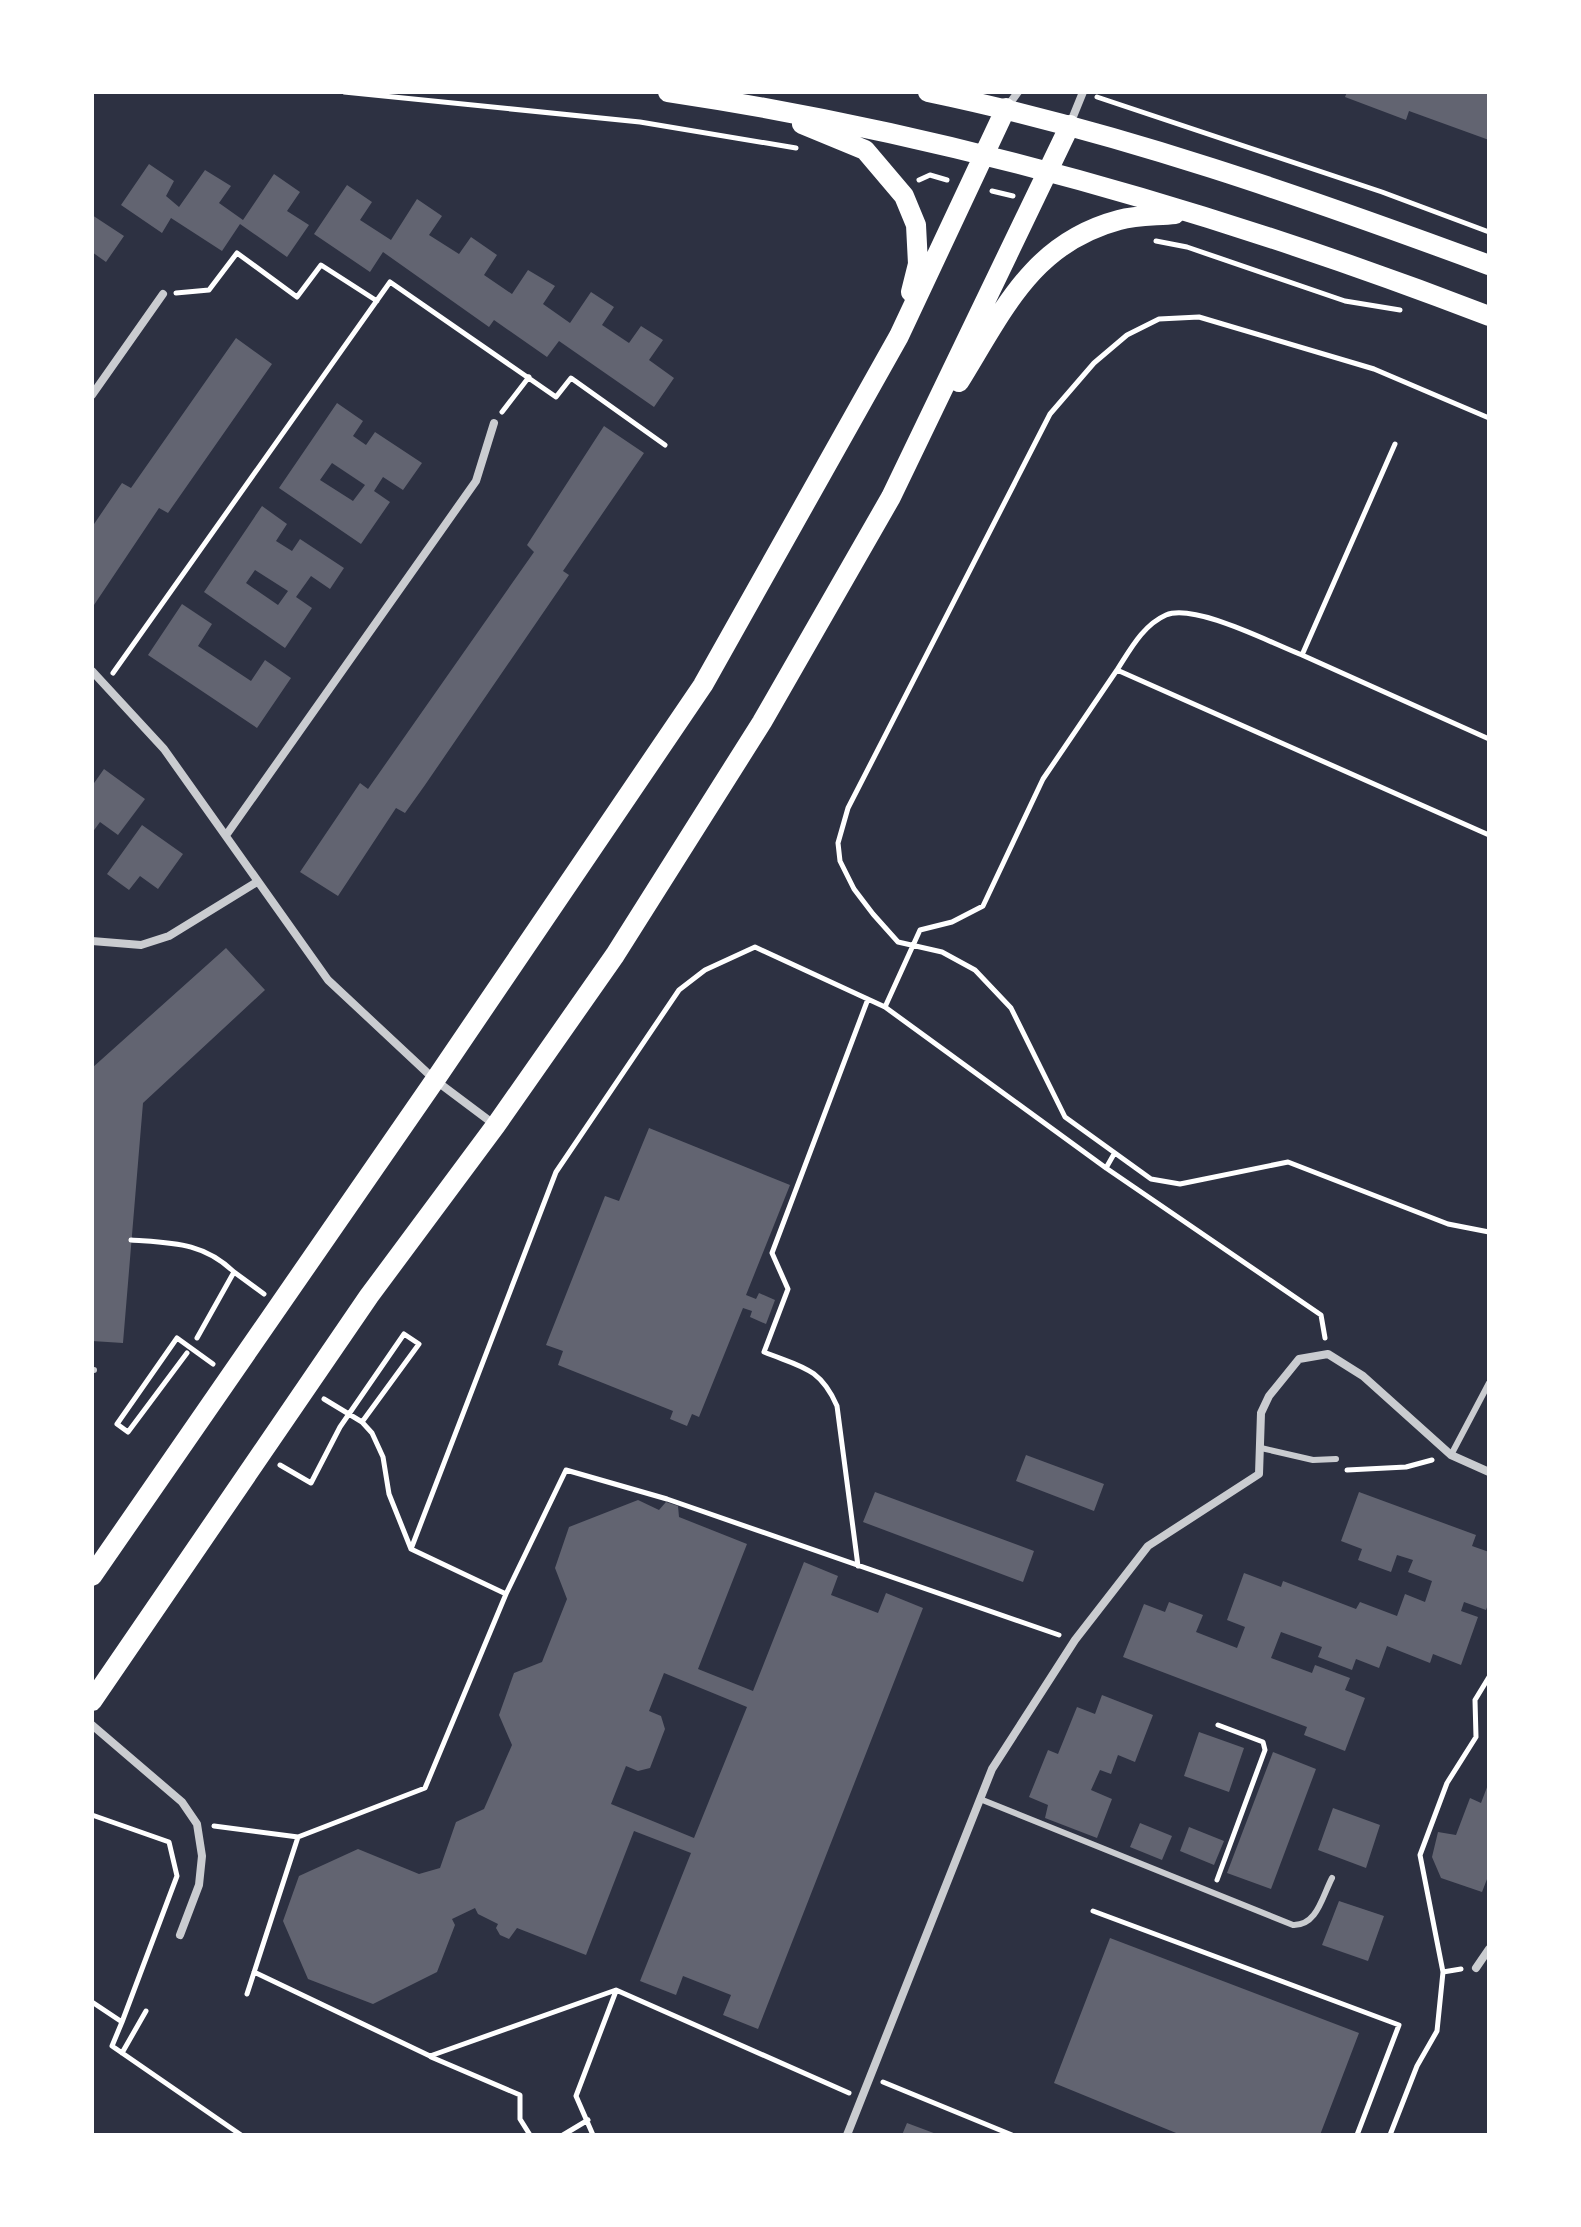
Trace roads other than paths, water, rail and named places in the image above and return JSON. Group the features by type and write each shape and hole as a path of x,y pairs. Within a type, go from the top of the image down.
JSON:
{"main road":[{"path":"668,92 757,105 985,152 1347,261 1489,316"},
{"path":"928,92 1012,100 1070,125 1311,199 1489,265"},
{"path":"92,1576 281,1306 703,685 899,336 1012,100"},
{"path":"757,105 865,150 904,196 916,225 918,264 899,336"},
{"path":"908,461 1070,125"},
{"path":"92,1701 369,1296 496,1125 615,955 762,722 908,461 1026,274 1076,235 1121,219 1187,213"}],"street":[{"path":"1070,125 1083,92"},
{"path":"92,395 163,294"},
{"path":"227,834 476,481 494,423"},
{"path":"92,671 164,749 328,980 435,1080 496,1125"},
{"path":"92,941 141,945 169,936 257,882"},
{"path":"847,2135 992,1769 1075,1640 1148,1546 1259,1474 1261,1413 1269,1396 1299,1359 1328,1354 1363,1376 1451,1455 1489,1472"},
{"path":"92,1725 182,1802 197,1824 202,1856 199,1885 180,1935"},
{"path":"1476,1968 1489,1949"}],"lane":[{"path":"1451,1455 1489,1383"},
{"path":"1261,1448 1313,1460 1336,1459"},
{"path":"980,1799 1264,1915 1304,1925 1312,1920 1332,1878"}]}
